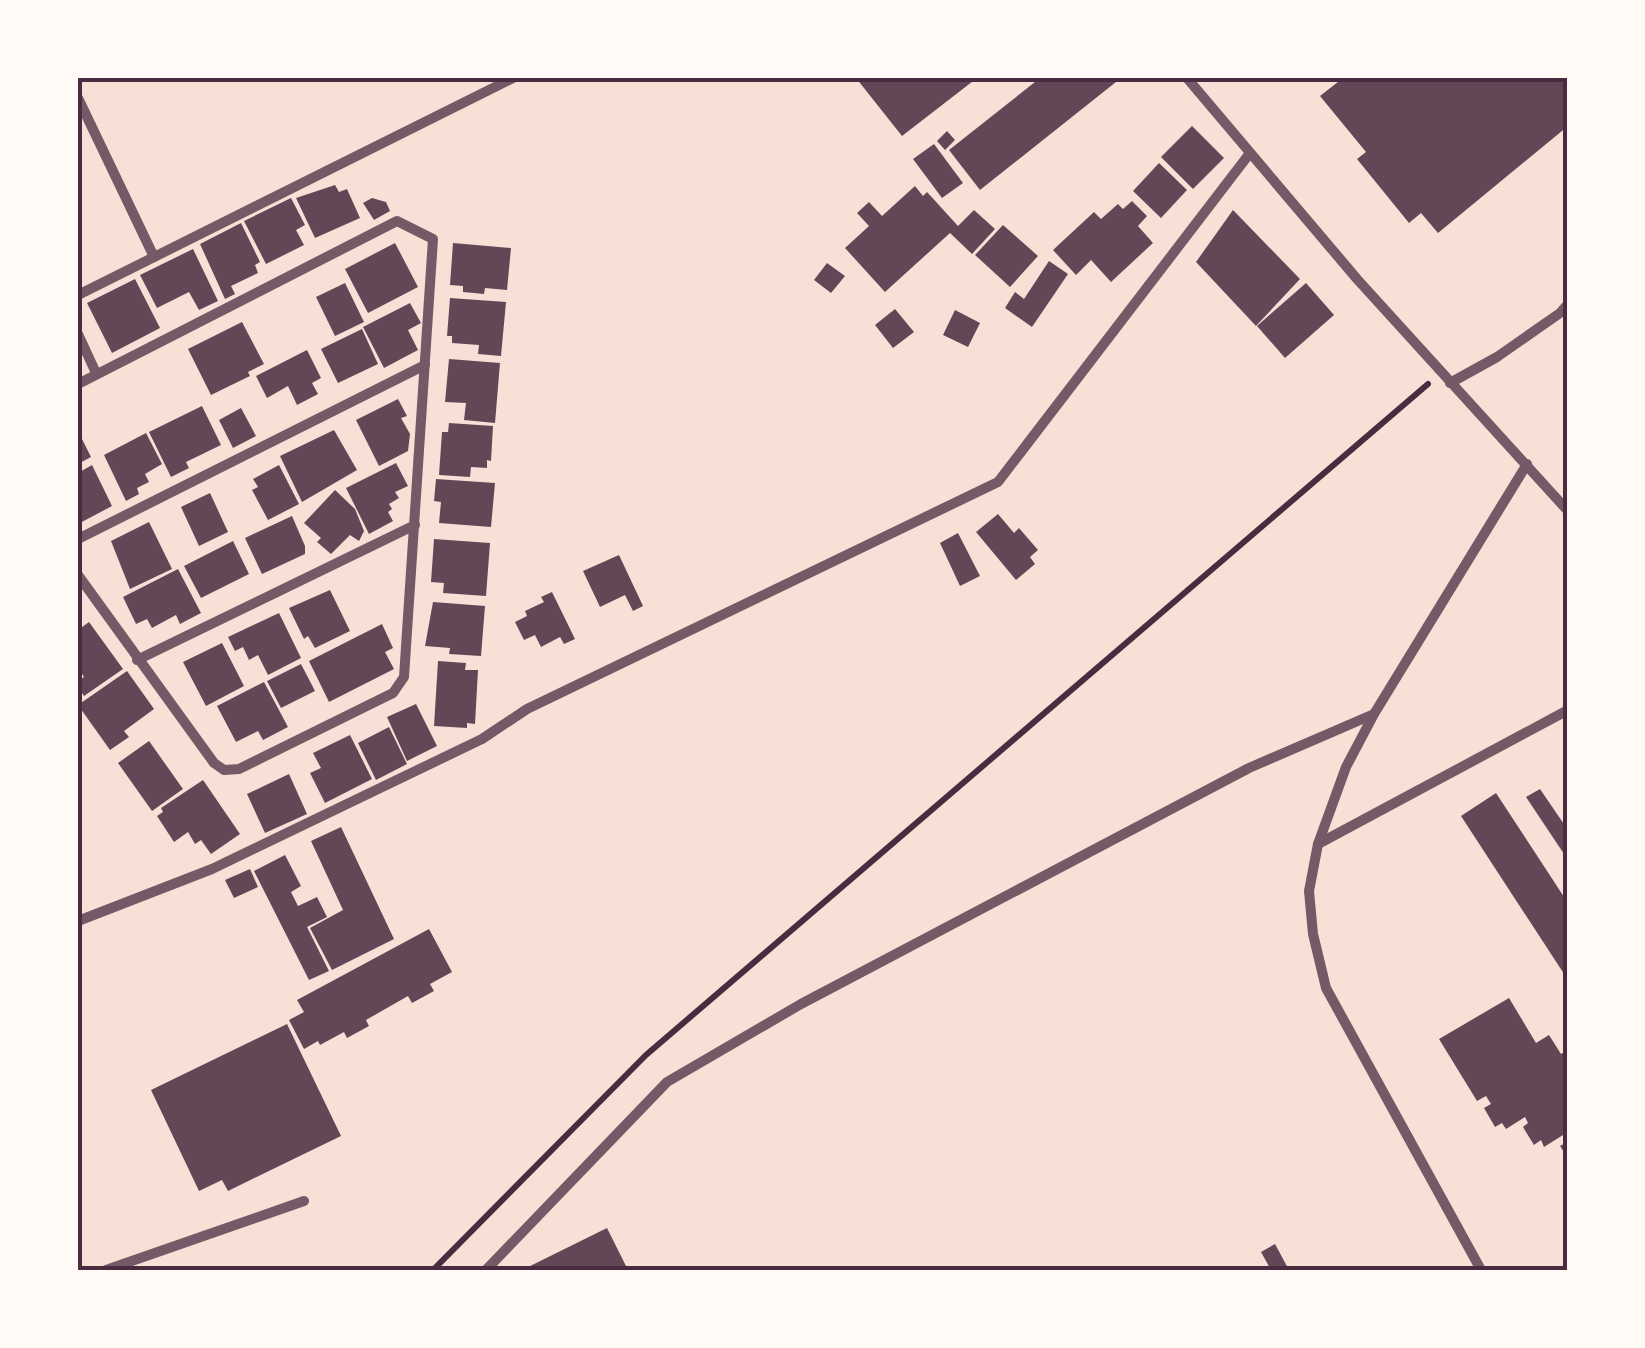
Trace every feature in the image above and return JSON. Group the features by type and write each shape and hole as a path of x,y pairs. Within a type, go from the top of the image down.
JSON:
{"street":[{"path":"78,295 513,78"},
{"path":"1187,78 1450,383 1568,511"},
{"path":"78,98 154,257"},
{"path":"78,920 230,860 482,739 544,700 998,482 1250,153"},
{"path":"78,384 397,221 433,239 404,677 393,694 238,769 224,770 214,763 78,575"},
{"path":"1450,383 1497,357 1568,304"},
{"path":"78,334 96,373"},
{"path":"78,538 425,366"},
{"path":"1481,1270 1326,988 1312,934 1310,891 1318,844 1346,767 1374,714 1527,464"},
{"path":"137,660 414,525"},
{"path":"1318,844 1568,710"},
{"path":"486,1270 667,1082 801,1004 1249,768 1374,714"},
{"path":"106,1270 304,1201"}],"path":[{"path":"432,1270 646,1055 1424,384 1450,383"}],"building":[{"path":"856,78 977,78 902,136"},
{"path":"1040,78 1121,78 980,190 949,150"},
{"path":"1343,78 1568,78 1568,126 1438,233 1421,213 1409,223 1357,159 1366,152 1320,96"},
{"path":"1192,126 1224,158 1193,189 1161,157"},
{"path":"947,131 955,140 945,150 937,141"},
{"path":"934,144 963,183 942,198 913,159"},
{"path":"1159,163 1187,190 1161,218 1133,191"},
{"path":"335,185 339,192 347,189 360,218 315,238 296,198"},
{"path":"915,186 923,196 927,192 958,226 974,210 995,229 972,254 950,233 885,292 845,248 869,226 857,213 869,202 882,216"},
{"path":"291,198 305,225 296,230 304,245 266,264 244,221"},
{"path":"372,198 386,202 390,211 374,220 363,203"},
{"path":"1132,201 1147,216 1138,226 1153,243 1111,282 1091,260 1076,275 1053,250 1094,212 1101,219 1118,204 1123,209"},
{"path":"1233,210 1300,279 1256,326 1196,262"},
{"path":"241,223 260,262 255,265 258,273 231,286 235,294 225,299 200,244"},
{"path":"1003,225 1038,256 1010,287 975,255"},
{"path":"395,243 418,287 368,313 345,269"},
{"path":"453,243 511,248 507,290 485,288 484,294 463,292 463,286 450,285"},
{"path":"193,249 218,301 199,310 189,292 157,308 140,275"},
{"path":"1049,261 1068,274 1032,327 1005,308 1015,292 1024,299"},
{"path":"827,263 845,276 831,293 814,280"},
{"path":"135,279 160,328 112,353 87,303"},
{"path":"345,283 364,322 335,336 316,297"},
{"path":"1306,283 1334,315 1285,358 1257,326"},
{"path":"450,298 506,302 501,356 478,354 479,345 452,343 452,336 447,336"},
{"path":"410,303 421,323 408,330 418,350 384,368 363,327"},
{"path":"895,309 914,332 893,348 875,325"},
{"path":"955,310 980,323 968,347 943,335"},
{"path":"242,322 264,364 248,372 250,376 211,395 188,349"},
{"path":"362,329 378,364 338,383 321,349"},
{"path":"307,350 321,378 312,383 318,394 297,405 288,386 267,398 256,376"},
{"path":"449,359 500,363 495,423 464,420 466,403 445,402"},
{"path":"398,399 407,416 401,418 410,434 408,451 379,466 356,420"},
{"path":"202,406 221,445 186,462 189,468 171,477 149,432"},
{"path":"241,408 256,436 233,448 219,420"},
{"path":"449,423 493,426 487,468 471,467 470,477 439,475 442,432 448,432"},
{"path":"334,430 357,470 302,502 280,456"},
{"path":"78,431 91,457 78,464"},
{"path":"146,433 162,464 145,474 149,482 137,488 139,494 126,501 104,455"},
{"path":"396,463 408,486 395,492 399,498 389,504 393,521 369,534 346,488"},
{"path":"92,465 112,506 78,524 78,473"},
{"path":"279,465 299,504 268,520 252,490 258,487 253,479"},
{"path":"436,479 495,483 491,527 439,523 441,502 434,501"},
{"path":"335,490 355,509 364,531 359,541 350,535 331,554 304,523"},
{"path":"210,493 228,532 199,546 181,507"},
{"path":"998,514 1014,533 1019,528 1038,550 1030,557 1035,564 1016,580 976,532"},
{"path":"292,516 305,554 262,574 245,538"},
{"path":"149,522 172,569 130,589 111,541"},
{"path":"958,533 980,576 960,586 940,543"},
{"path":"434,539 490,543 486,596 443,593 444,583 431,582"},
{"path":"233,541 249,574 201,598 184,566"},
{"path":"619,555 643,606 633,611 625,595 600,607 583,571"},
{"path":"178,569 201,613 180,624 176,615 152,628 147,619 136,624 123,597"},
{"path":"330,590 350,631 315,648 308,636 304,639 289,608"},
{"path":"552,592 575,639 564,644 560,637 541,647 535,635 524,640 515,622 527,616 525,611 544,602 541,597"},
{"path":"433,602 485,606 481,656 449,654 450,648 425,646"},
{"path":"279,613 301,658 268,675 258,655 249,660 243,647 235,651 228,637"},
{"path":"89,622 123,669 84,696 78,687 78,681 84,677 78,668 78,630"},
{"path":"382,624 393,648 385,652 394,669 329,702 309,661"},
{"path":"222,643 244,686 206,706 183,662"},
{"path":"438,661 466,663 465,670 478,670 475,724 467,723 467,728 434,726"},
{"path":"301,664 315,691 281,708 267,681"},
{"path":"127,671 154,709 124,731 129,737 110,750 78,705"},
{"path":"264,682 288,727 263,740 258,731 236,742 217,706"},
{"path":"416,704 437,746 407,761 387,717"},
{"path":"389,727 407,764 376,780 358,743"},
{"path":"350,735 372,779 325,803 310,773 321,768 313,753"},
{"path":"149,741 183,789 152,811 118,763"},
{"path":"289,774 307,814 265,833 247,794"},
{"path":"203,780 240,834 211,854 201,840 195,844 188,832 174,842 157,816 163,812 161,808"},
{"path":"1540,789 1568,830 1568,860 1526,797"},
{"path":"1496,793 1568,903 1568,980 1461,816"},
{"path":"341,827 394,939 332,970 310,928 343,910 311,841"},
{"path":"285,855 301,886 291,892 298,906 317,897 327,917 307,927 329,971 309,980 254,871"},
{"path":"250,869 258,887 234,898 225,880"},
{"path":"429,929 452,972 430,984 434,991 412,1003 408,996 366,1020 369,1026 347,1038 344,1032 304,1049 289,1020 304,1012 297,1000"},
{"path":"1509,998 1536,1043 1549,1035 1561,1054 1568,1050 1568,1158 1560,1146 1567,1142 1563,1135 1544,1147 1541,1140 1534,1145 1523,1127 1528,1123 1525,1117 1506,1129 1502,1123 1495,1127 1484,1108 1491,1104 1486,1096 1477,1101 1439,1039"},
{"path":"287,1024 341,1136 228,1191 222,1180 199,1191 151,1090"},
{"path":"607,1228 628,1270 522,1270"},
{"path":"1275,1244 1289,1270 1271,1270 1261,1252"}]}
